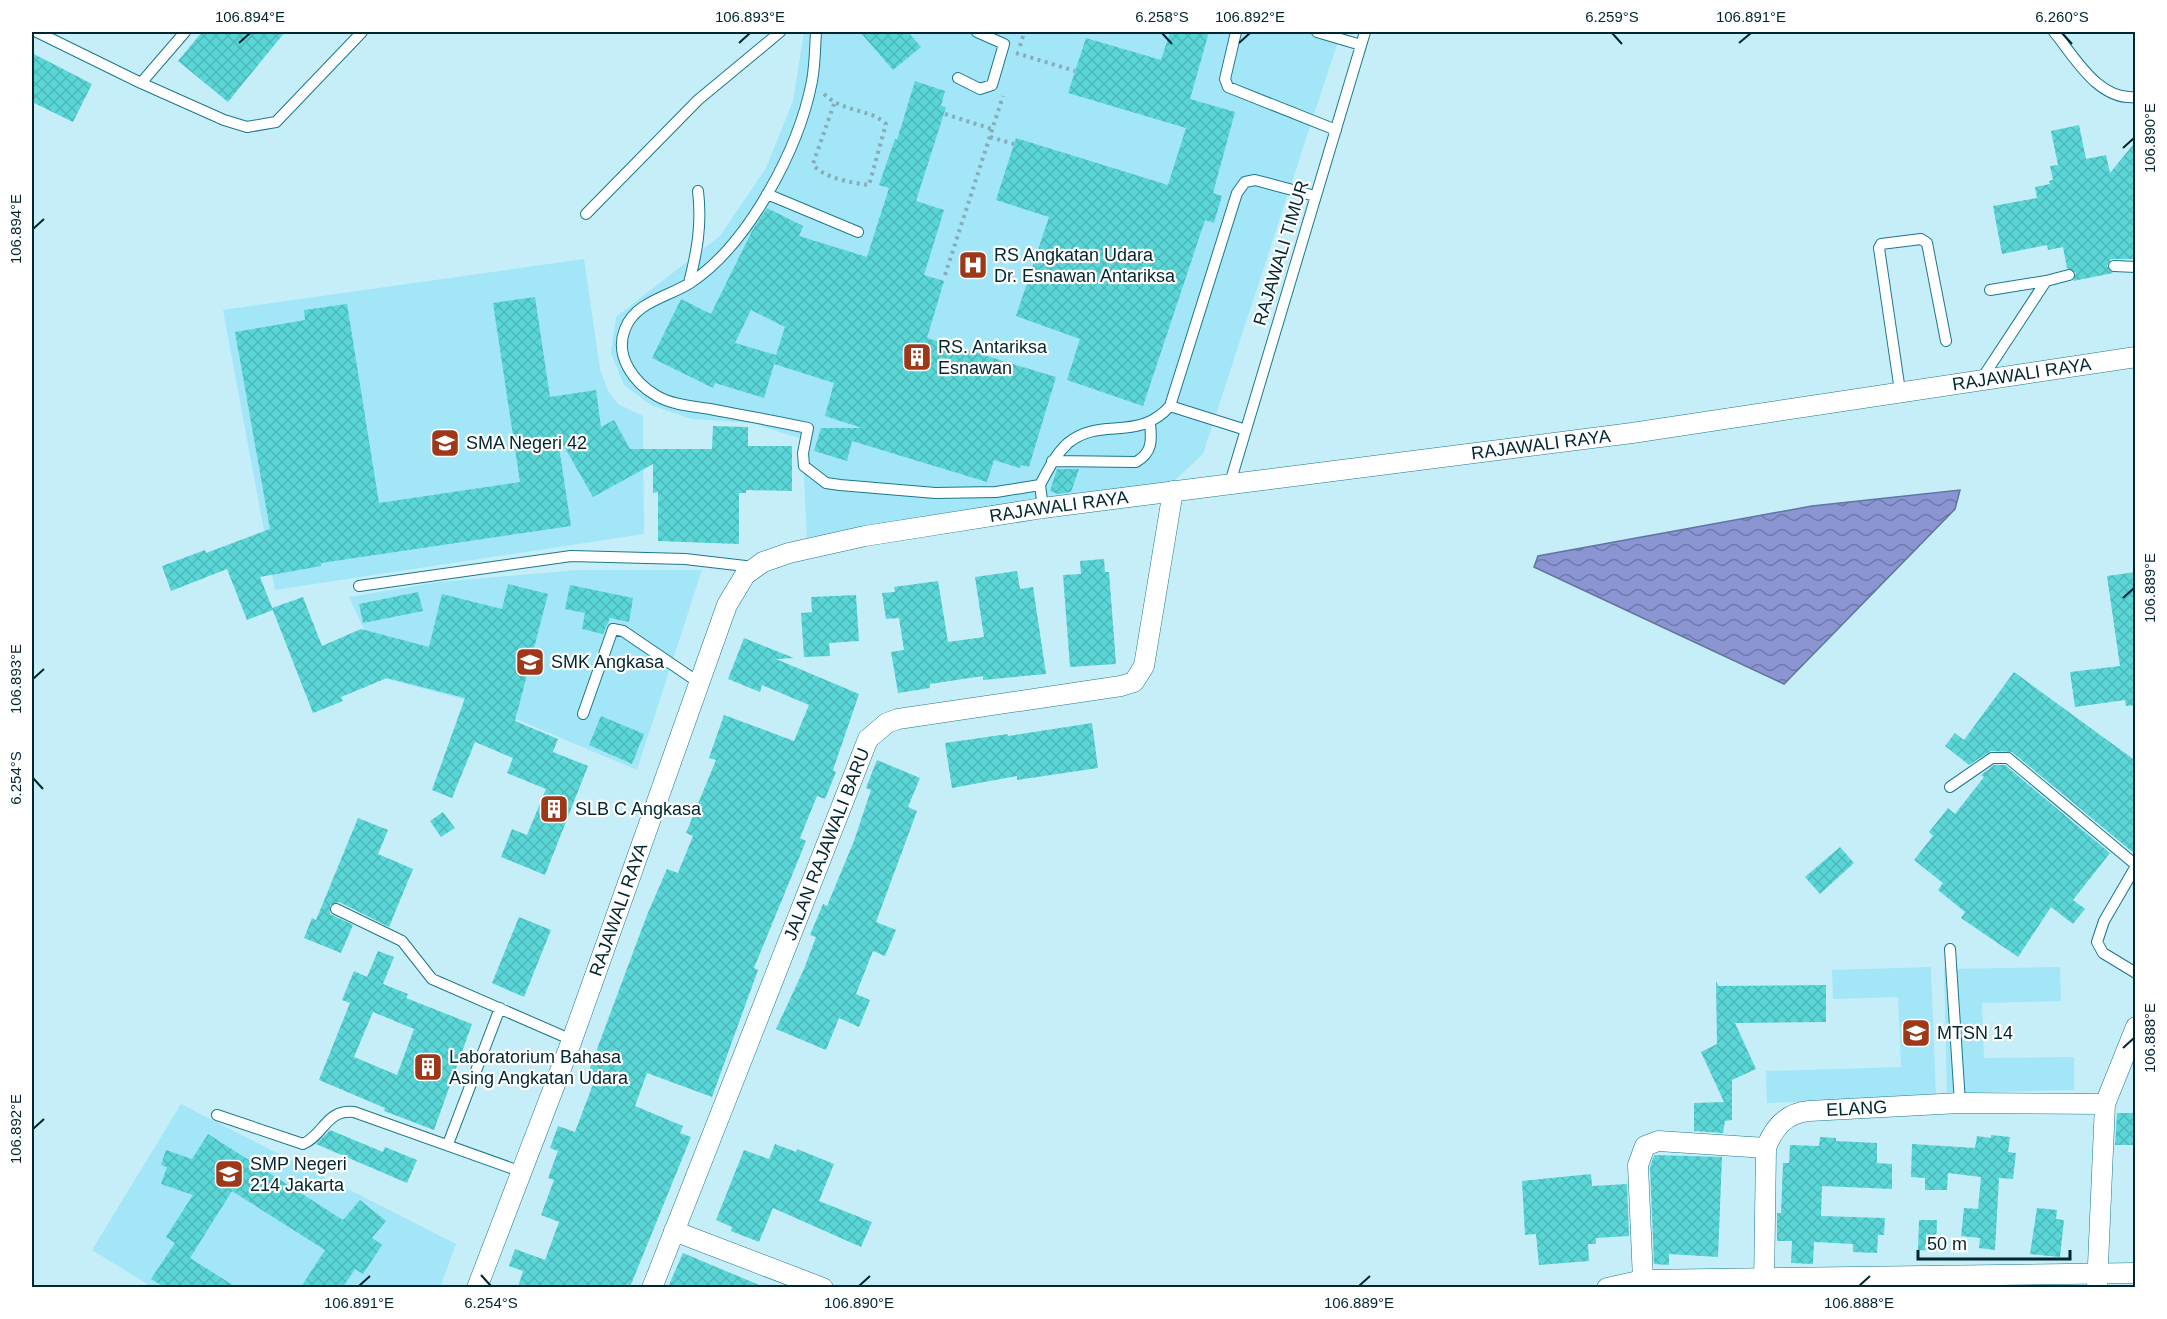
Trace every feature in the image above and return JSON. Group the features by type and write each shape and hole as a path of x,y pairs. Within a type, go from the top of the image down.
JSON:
{"street":[{"name":"RAJAWALI RAYA","path":"477,1287 572,1040 732,595 754,567 789,553 865,536 1043,508 1632,433 2136,357"},
{"name":"JALAN RAJAWALI BARU","path":"652,1287 868,739 887,723 898,719 1121,686 1134,682 1144,666 1173,491"},
{"path":"2097,1281 2105,1104 2136,1027"},
{"name":"ELANG","path":"1764,1282 1766,1148 1782,1120 1799,1112 1960,1103 2105,1104"},
{"path":"1643,1280 1638,1165 1645,1146 1659,1141 1766,1148"},
{"path":"674,1231 823,1287"},
{"path":"1607,1287 1643,1280 2097,1281 2136,1273"}],"lane":[{"path":"37,32 141,83 224,120 247,127 276,122 363,32"},
{"path":"141,83 185,32"},
{"path":"586,214 698,100 780,32"},
{"path":"816,32 812,81 791,152 752,217 712,266 689,284 641,308 625,327 622,356 627,367 657,396 673,402 808,428 803,453 804,466 826,483 935,493 996,492 1040,485"},
{"path":"958,78 980,89 992,85 1004,47 1001,41 977,32"},
{"path":"1236,32 1225,79 1228,87 1335,130"},
{"path":"1317,32 1361,45"},
{"name":"RAJAWALI TIMUR","path":"1230,483 1365,32"},
{"path":"2054,32 2104,89 2120,97 2136,97"},
{"path":"1043,508 1040,485 1052,461 1069,442 1082,435 1150,424 1170,406 1240,188 1245,182 1255,180 1316,196"},
{"path":"689,284 698,248 701,214 698,191"},
{"path":"767,194 858,232"},
{"path":"1900,391 1879,248 1881,244 1921,239 1927,243 1946,340"},
{"path":"2114,266 2136,267"},
{"path":"1990,290 2046,281 2069,274"},
{"path":"1981,380 2046,281"},
{"path":"1170,406 1246,430"},
{"path":"1052,461 1136,462 1145,457 1150,448 1150,424"},
{"path":"359,586 571,556 685,559 754,567"},
{"path":"583,714 613,628 623,631 701,684"},
{"path":"1950,787 1992,758 2008,759 2136,866 2104,921 2097,942 2103,953 2136,973"},
{"path":"336,909 402,941 432,979 572,1040"},
{"path":"1950,949 1960,1103"},
{"path":"448,1144 500,1008"},
{"path":"217,1115 303,1144 311,1140 331,1117 346,1111 448,1144 522,1172"}],"path":[{"path":"1014,64 1023,36"},
{"path":"1004,47 1018,54 1076,71"},
{"path":"812,81 834,104 879,118 886,124 869,185 830,175 818,170 813,164 834,104"},
{"path":"945,275 1007,86"},
{"path":"945,114 992,129"},
{"path":"990,137 1014,144"}],"shaded area":[{"name":"RS Angkatan Udara Dr. Esnawan Antariksa","path":"804,32 1341,32 1203,454 1172,483 936,515 807,538 802,439 752,423 691,419 651,405 624,385 611,353 616,317 720,236 766,168 793,101"},
{"name":"SMA Negeri 42","path":"584,259 600,369 608,391 618,404 643,416 644,534 275,590 223,310"},
{"name":"SMK Angkasa","path":"577,570 702,570 637,770 516,719 518,714 383,678 349,597 439,582"},
{"name":"MTSN 14","path":"1931,967 1936,1097 1767,1103 1766,1071 1901,1067 1898,997 1833,999 1832,970"},
{"path":"2060,967 2061,1001 1982,1003 1984,1058 2074,1057 2074,1090 1947,1093 1944,969"},
{"name":"SMP Negeri 214 Jakarta","path":"181,1104 456,1244 440,1288 152,1287 92,1250"}],"water":[{"path":"1960,490 1955,509 1784,684 1534,567 1538,556 1812,506"}],"building":[{"path":"202,32 285,32 228,102 178,61"},
{"path":"860,32 908,32 921,47 893,70"},
{"path":"1170,32 1209,32 1190,99 1235,112 1213,193 1222,196 1214,223 1205,220 1143,406 1067,380 1080,339 1016,316 1049,217 996,200 1016,138 1168,185 1186,128 1068,93 1086,38 1161,60"},
{"path":"32,53 92,84 73,122 32,102"},
{"path":"915,81 945,91 941,106 946,107 916,201 944,210 924,275 944,281 927,338 1056,377 1029,467 1021,465 1020,468 994,460 987,482 852,441 847,461 814,451 821,428 862,428 825,416 834,383 774,364 764,398 715,383 713,388 652,358 681,299 711,314 752,231 767,208 803,226 799,236 867,257 889,188 879,185 895,139 897,140","holes":["751,310 785,327 776,355 735,343"]},
{"path":"2079,125 2086,159 2106,155 2110,173 2136,141 2136,259 2111,259 2107,266 2113,273 2073,281 2076,273 2067,268 2063,247 2048,250 2047,245 2002,254 1993,206 2037,198 2035,187 2050,184 2049,181 2053,180 2050,166 2058,165 2051,131"},
{"path":"535,297 550,397 596,390 601,427 614,420 630,449 712,449 713,426 748,427 748,446 792,446 792,491 746,490 746,493 739,493 739,544 658,541 658,492 653,493 653,464 593,497 557,434 571,526 321,563 321,566 260,577 273,610 247,620 227,569 171,591 162,566 205,550 206,553 270,529 235,332 305,320 304,310 347,304 379,503 520,482 493,303"},
{"path":"1057,469 1079,469 1071,492 1058,494 1050,491"},
{"path":"1104,559 1105,572 1109,572 1116,664 1070,667 1063,575 1081,574 1080,561"},
{"path":"1017,571 1020,589 1033,587 1046,674 983,680 983,676 930,684 930,688 898,693 891,652 904,650 899,618 886,619 882,593 895,592 894,587 938,581 948,642 984,637 975,577"},
{"path":"2136,572 2136,705 2126,706 2125,700 2075,707 2070,672 2120,666 2107,576"},
{"path":"508,584 548,594 515,721 558,739 553,752 588,766 545,875 501,857 512,829 527,835 546,789 507,773 513,758 475,742 452,798 432,790 465,698 387,678 341,697 343,701 313,713 272,608 303,597 322,646 361,629 429,647 442,594 502,609"},
{"path":"570,585 633,598 629,622 610,618 603,634 582,629 585,613 565,609"},
{"path":"418,592 423,611 363,623 359,604"},
{"path":"856,595 859,641 829,643 830,656 804,657 801,613 812,612 811,597"},
{"path":"744,638 794,658 776,659 859,694 833,770 836,772 825,799 817,796 800,838 806,841 754,968 758,970 712,1097 647,1073 635,1106 683,1126 680,1133 691,1137 630,1287 518,1287 523,1271 509,1266 515,1249 545,1260 559,1222 541,1215 554,1180 548,1178 558,1151 550,1148 558,1126 575,1132 595,1079 587,1076 647,915 667,869 678,873 693,836 686,833 716,760 709,758 724,715 794,741 809,705 762,685 760,692 728,679"},
{"path":"2014,672 2136,761 2136,855 2012,752 1991,751 1969,765 1945,746 1955,733 1964,740"},
{"path":"601,716 644,734 632,764 589,745"},
{"path":"1092,723 1098,768 1017,780 1017,776 952,788 945,743"},
{"path":"877,760 920,778 908,807 917,811 876,922 896,930 885,956 873,951 856,994 870,1000 859,1027 839,1018 826,1050 776,1029 816,937 810,935 823,904 827,906 854,841 871,790 866,788"},
{"path":"1994,765 2005,765 2110,853 2073,900 2085,909 2073,924 2051,907 2018,957 1961,918 1965,912 1938,890 1943,883 1914,860 1933,836 1929,832 1948,808 1955,814 1984,777 1981,775"},
{"path":"443,812 455,828 441,837 430,821"},
{"path":"358,818 388,830 378,854 413,869 389,927 339,902 330,905 330,914 353,925 341,953 304,938 312,918 316,920"},
{"path":"1840,847 1854,863 1820,894 1805,877"},
{"path":"519,917 551,930 524,997 492,983"},
{"path":"378,951 394,957 383,984 408,994 406,998 472,1024 434,1130 384,1111 385,1108 319,1080 350,1003 342,1000 354,971 367,977","holes":["373,1012 414,1029 397,1075 354,1057"]},
{"path":"1716,981 1718,986 1826,985 1826,1022 1735,1023 1756,1069 1732,1080 1732,1120 1725,1121 1723,1133 1694,1131 1694,1103 1724,1102 1701,1052 1717,1044"},
{"path":"2117,1113 2136,1113 2136,1145 2115,1145"},
{"path":"330,1130 383,1152 385,1147 417,1160 407,1183 316,1144"},
{"path":"208,1134 343,1220 360,1200 386,1221 372,1238 382,1245 363,1274 355,1269 343,1287 301,1287 325,1250 232,1191 190,1258 236,1287 164,1287 151,1279 175,1243 166,1237 193,1195 161,1184 167,1167 161,1165 166,1150 192,1159"},
{"path":"1991,1135 2010,1137 2008,1152 2016,1153 2013,1179 1999,1178 1995,1250 1979,1248 1980,1238 1961,1236 1964,1208 1978,1209 1981,1177 1948,1173 1947,1190 1925,1190 1925,1178 1911,1177 1912,1144 1975,1148 1977,1136 1991,1138"},
{"path":"1820,1137 1836,1138 1836,1141 1877,1143 1877,1163 1892,1164 1892,1189 1822,1186 1821,1216 1885,1218 1884,1235 1878,1235 1877,1253 1853,1252 1853,1244 1814,1242 1813,1264 1791,1263 1792,1241 1777,1241 1777,1213 1781,1213 1783,1163 1789,1163 1790,1145 1819,1146"},
{"path":"775,1144 796,1152 797,1149 834,1164 819,1201 872,1222 861,1247 773,1208 759,1242 731,1231 732,1227 716,1220 744,1150 769,1159"},
{"path":"1654,1155 1722,1157 1718,1257 1669,1254 1669,1265 1654,1264 1650,1167"},
{"path":"1591,1174 1592,1186 1627,1184 1629,1236 1596,1238 1596,1244 1588,1244 1589,1261 1539,1265 1536,1234 1525,1235 1522,1181"},
{"path":"2037,1208 2057,1210 2056,1219 2064,1220 2060,1257 2030,1254"},
{"path":"1919,1220 1937,1220 1936,1251 1918,1250"},
{"path":"683,1253 764,1287 668,1287"}],"place":[{"name":"RS Angkatan Udara Dr. Esnawan Antariksa","path":"973,265"},
{"name":"RS. Antariksa Esnawan","path":"917,357"},
{"name":"SMA Negeri 42","path":"445,443"},
{"name":"SMK Angkasa","path":"530,662"},
{"name":"SLB C Angkasa","path":"554,809"},
{"name":"MTSN 14","path":"1916,1033"},
{"name":"Laboratorium Bahasa Asing Angkatan Udara","path":"428,1067"},
{"name":"SMP Negeri 214 Jakarta","path":"229,1174"}]}
